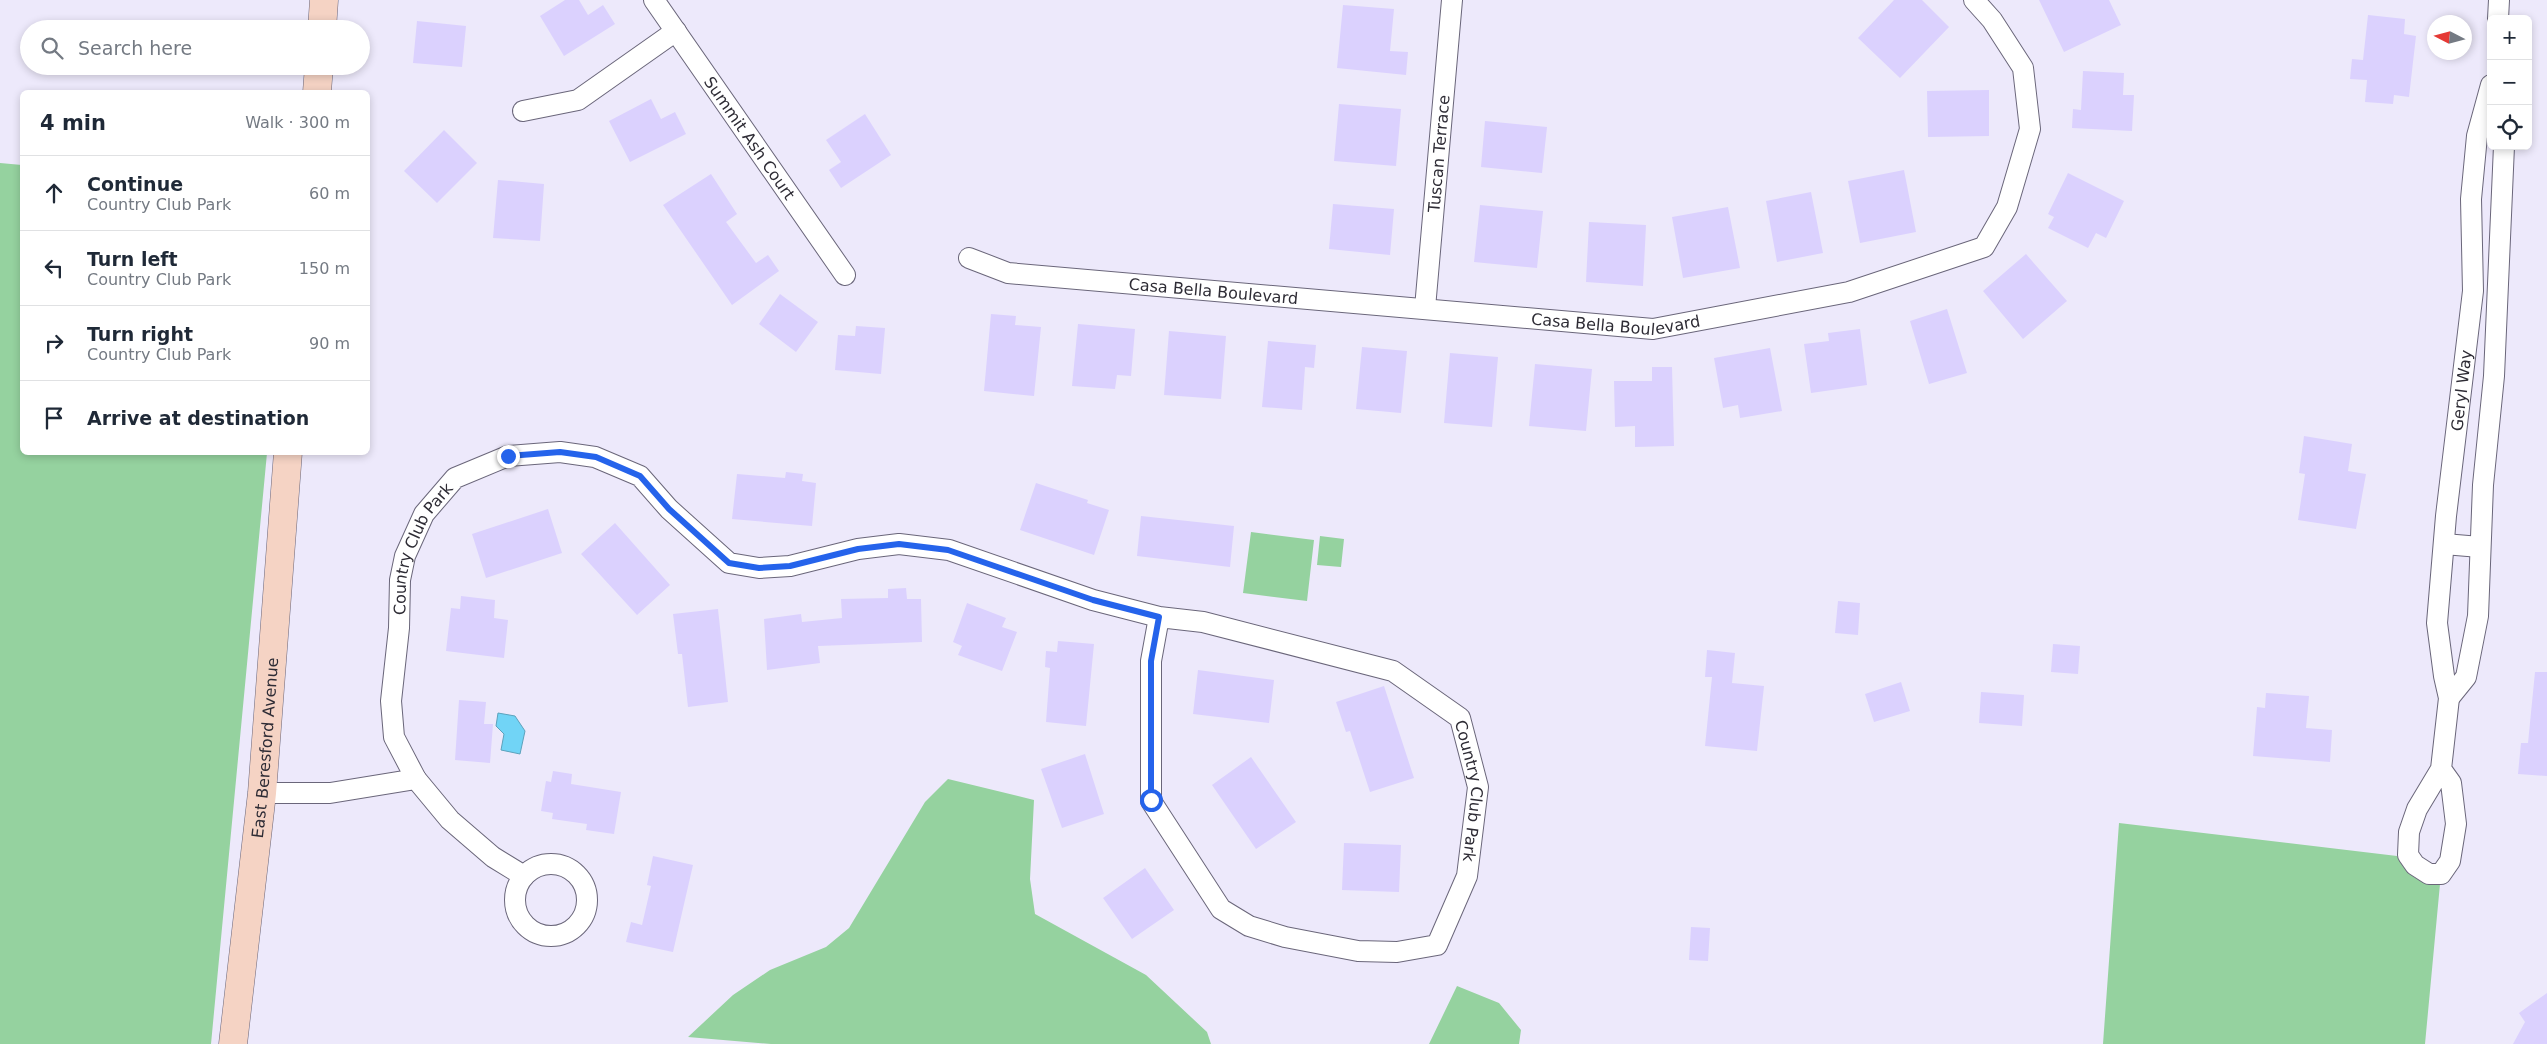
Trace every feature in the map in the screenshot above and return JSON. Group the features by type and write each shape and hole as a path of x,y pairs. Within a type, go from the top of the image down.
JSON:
{"street":[{"path":"323,20 324,0"},
{"name":"Summit Ash Court","path":"654,0 845,274"},
{"name":"Tuscan Terrace","path":"1425,308 1452,0"},
{"name":"Casa Bella Boulevard","path":"969,258 1008,274 1425,308 1653,329 1849,292 1984,247 2008,207 2030,128 2023,68 1992,20 1974,0"},
{"path":"2498,15 2499,0"},
{"path":"523,112 578,100 676,31"},
{"path":"317,90 318,75"},
{"name":"Geryl Way","path":"2441,769 2449,698 2437,623 2444,544 2463,390 2473,280 2471,199 2476,145 2487,100"},
{"name":"Geryl Way","path":"2449,698 2466,677 2478,616 2482,485 2494,376 2496,283 2504,150"},
{"path":"2473,280 2496,283"},
{"name":"Country Club Park","path":"524,876 493,857 450,820 416,779 394,737 391,701 399,628 400,580 405,556 424,514 455,478 508,456 560,452 596,457 640,476 669,509 729,563 759,568 790,566 858,549 899,544 948,550 1093,600 1159,617 1204,622 1393,671 1460,718 1478,787 1466,876 1437,945 1397,952 1358,951 1285,937 1249,926 1221,908 1151,800 1151,661 1159,617"},
{"name":"East Beresford Avenue","path":"233,1044 262,793 288,455"},
{"path":"2444,544 2480,547"},
{"path":"262,793 330,794 416,779"}],"green space":[{"path":"0,163 20,165 20,455 267,455 211,1044 0,1044"},
{"path":"1251,532 1314,540 1307,601 1243,593"},
{"path":"1320,536 1344,539 1341,567 1317,565"},
{"path":"948,779 1034,800 1030,879 1035,914 1146,975 1207,1032 1211,1044 771,1044 688,1037 733,995 770,970 826,947 849,928 925,802"},
{"path":"2119,823 2397,856 2414,877 2433,884 2440,884 2425,1044 2103,1044"},
{"path":"1457,986 1499,1003 1521,1030 1519,1044 1429,1044"}],"water":[{"path":"498,713 515,716 525,731 520,754 501,750 504,734 496,726"}],"building":[{"path":"565,0 579,0 588,15 603,5 615,24 564,56 540,16"},
{"path":"1894,0 1922,0 1949,27 1900,78 1858,38"},
{"path":"2039,0 2109,0 2121,25 2064,52"},
{"path":"1343,5 1394,9 1390,51 1408,52 1406,75 1337,68"},
{"path":"2368,15 2405,19 2404,34 2416,36 2409,97 2394,95 2393,104 2365,102 2367,80 2350,79 2352,59 2363,60"},
{"path":"417,21 466,26 462,67 413,63"},
{"path":"2083,71 2124,73 2123,95 2134,95 2132,131 2072,128 2073,109 2081,110"},
{"path":"1989,90 1989,136 1928,137 1927,91"},
{"path":"651,99 661,119 675,112 686,134 630,162 609,121"},
{"path":"1339,104 1401,109 1396,166 1334,161"},
{"path":"865,114 891,155 841,188 829,170 841,162 826,140"},
{"path":"1485,121 1547,127 1542,173 1481,167"},
{"path":"444,130 477,163 437,203 404,171"},
{"path":"1904,170 1916,232 1860,243 1848,181"},
{"path":"2068,173 2124,201 2106,238 2096,233 2088,248 2048,228 2054,217 2048,214"},
{"path":"711,174 737,214 726,222 756,263 768,255 779,271 732,305 663,205"},
{"path":"498,180 544,184 540,241 493,238"},
{"path":"1811,192 1823,253 1777,262 1766,201"},
{"path":"1333,204 1394,209 1390,255 1329,249"},
{"path":"1480,205 1543,211 1537,268 1474,262"},
{"path":"1728,207 1740,268 1683,278 1672,217"},
{"path":"1589,222 1646,225 1643,286 1586,282"},
{"path":"2026,254 2067,301 2023,339 1983,291"},
{"path":"780,294 818,322 796,352 759,324"},
{"path":"1947,309 1967,373 1929,384 1910,321"},
{"path":"991,314 1016,316 1015,325 1041,327 1034,396 984,391"},
{"path":"1078,324 1135,329 1131,376 1117,375 1115,389 1072,386"},
{"path":"856,326 885,328 881,374 835,370 838,335 855,336"},
{"path":"1860,329 1867,385 1811,393 1804,344 1829,341 1828,333"},
{"path":"1169,331 1226,336 1221,399 1164,395"},
{"path":"1268,341 1316,345 1314,368 1305,367 1302,410 1262,407"},
{"path":"1362,347 1407,351 1401,413 1356,409"},
{"path":"1770,348 1782,411 1740,418 1738,405 1723,408 1714,358"},
{"path":"1450,353 1498,357 1492,427 1444,423"},
{"path":"1535,364 1592,369 1586,431 1529,426"},
{"path":"1652,367 1672,367 1674,446 1635,447 1635,426 1615,427 1614,381 1652,381"},
{"path":"2304,436 2352,444 2348,471 2366,474 2356,529 2298,520 2305,474 2299,473"},
{"path":"786,472 803,474 802,481 816,483 812,526 732,519 737,474 785,478"},
{"path":"1036,483 1088,500 1087,503 1109,510 1094,555 1020,530"},
{"path":"548,509 562,553 486,578 472,534"},
{"path":"1141,516 1234,526 1230,567 1137,556"},
{"path":"615,523 670,585 637,615 581,554"},
{"path":"906,588 907,599 921,599 922,642 818,646 820,663 767,670 764,619 801,614 802,622 842,618 841,599 888,598 888,589"},
{"path":"461,596 495,600 494,618 508,620 504,658 446,651 451,608 460,609"},
{"path":"1838,601 1860,603 1858,635 1835,633"},
{"path":"967,603 1006,618 1002,627 1017,632 1002,671 958,655 962,646 953,642"},
{"path":"718,609 728,702 688,707 682,654 678,654 673,614"},
{"path":"1058,641 1094,644 1086,726 1046,722 1050,668 1045,667 1046,651 1057,652"},
{"path":"2053,644 2080,646 2078,674 2051,672"},
{"path":"1707,650 1735,653 1732,683 1764,686 1757,751 1705,746 1712,677 1705,677"},
{"path":"1198,670 1274,680 1269,723 1193,714"},
{"path":"2535,672 2547,672 2547,776 2518,774 2521,743 2528,743"},
{"path":"1901,682 1910,711 1874,722 1865,694"},
{"path":"1384,686 1414,778 1370,792 1350,731 1346,732 1336,702"},
{"path":"1981,692 2024,695 2022,726 1979,723"},
{"path":"2266,693 2309,696 2306,728 2332,730 2330,762 2253,756 2257,707 2265,708"},
{"path":"459,700 486,702 484,724 493,724 490,763 455,760"},
{"path":"1085,754 1104,814 1062,828 1041,769"},
{"path":"1251,757 1296,822 1256,849 1212,785"},
{"path":"553,771 572,774 571,784 621,792 614,834 586,830 587,824 552,819 553,813 541,811 546,781 551,782"},
{"path":"1344,843 1401,845 1399,892 1342,890"},
{"path":"653,856 693,865 673,952 626,942 631,922 642,925 651,886 647,885"},
{"path":"1145,868 1174,910 1132,939 1103,898"},
{"path":"1691,927 1710,928 1708,961 1689,960"},
{"path":"2547,993 2547,1044 2513,1044 2525,1022 2519,1013"}],"route":[{"path":"508,456 560,452 596,457 640,476 700,540 729,563 759,568 790,566 858,549 899,544 948,550 1093,600 1159,617 1151,661 1149,750 1151,800"}]}
